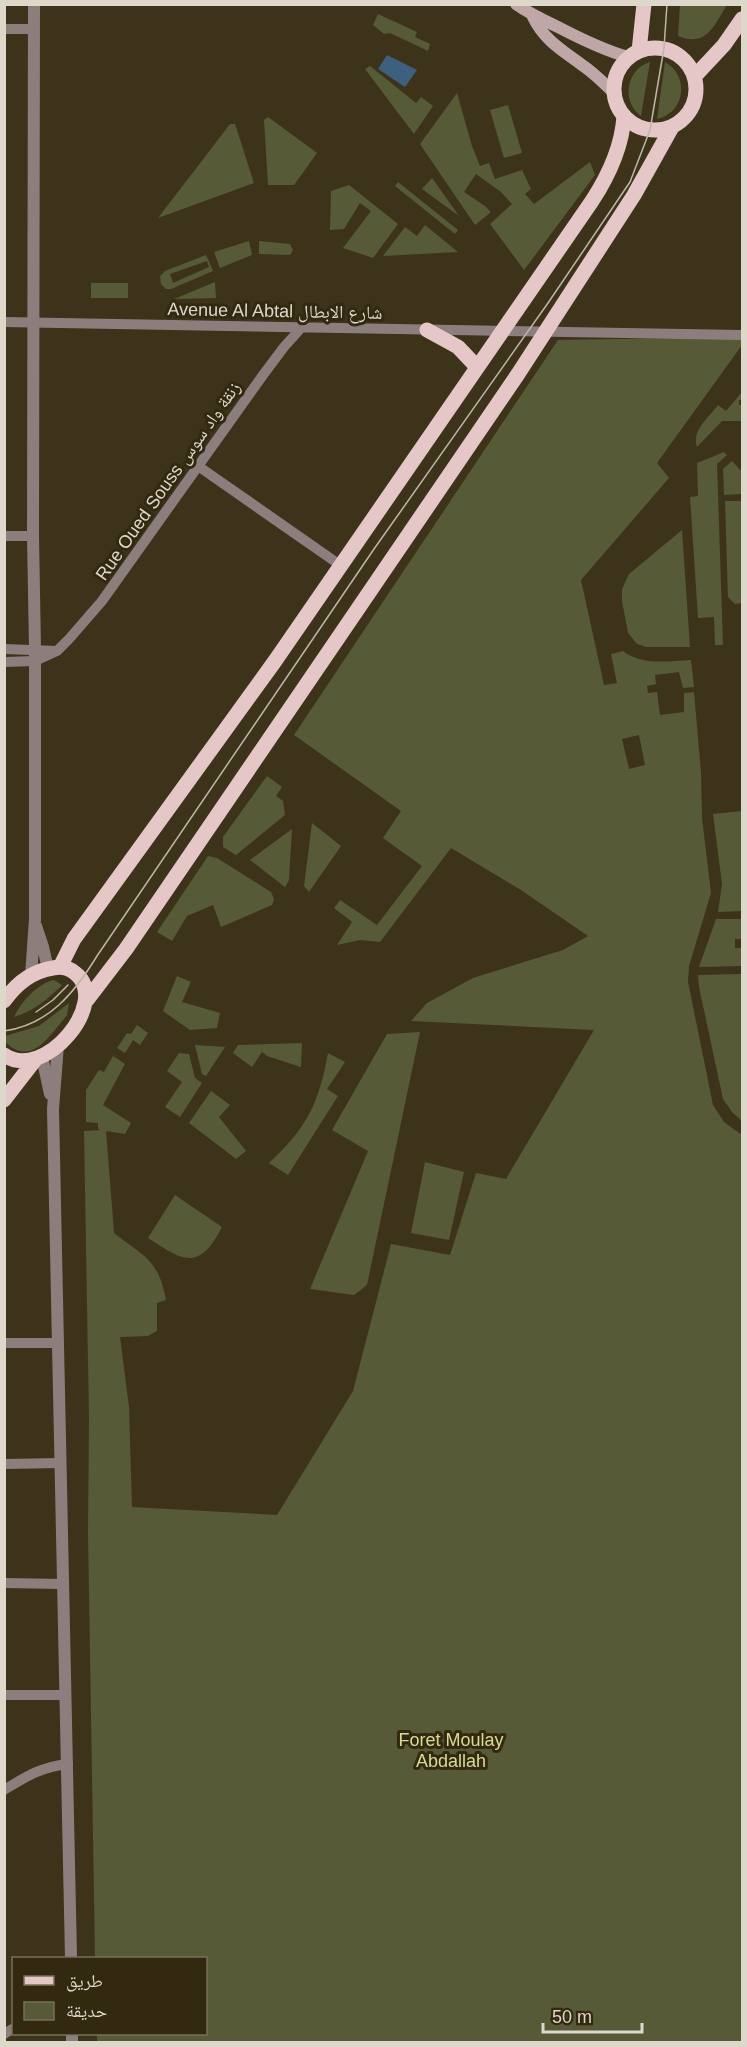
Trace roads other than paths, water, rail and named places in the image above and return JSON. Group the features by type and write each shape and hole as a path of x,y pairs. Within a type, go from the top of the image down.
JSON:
{"main road":[{"path":"4,1100 39,1058 58,1045 78,1020 87,1000 126,948 545,331 640,186 672,127 686,117 691,110 696,93 695,76 686,61 672,51 656,48 634,54 604,50 533,16 516,4"},
{"path":"644,4 634,54 616,75 614,93 619,109 635,125 650,130 672,127"},
{"path":"533,16 551,43 592,72 614,93"},
{"path":"695,76 724,45 742,19"},
{"path":"54,968 275,661 601,187 617,153 624,116"},
{"path":"427,330 458,347 477,367"},
{"path":"4,1001 14,989 31,976 54,968 72,970 80,977 85,987 87,1000"},
{"path":"5,1058 18,1061 39,1058"}],"street":[{"path":"31,976 35,925 34,4"},
{"path":"4,29 33,29"},
{"name":"Avenue Al Abtal شارع الابطال","path":"4,322 742,334"},
{"name":"Rue Oued Souss زنقة واد سوس","path":"35,655 57,651 102,602 284,346 302,327"},
{"path":"198,466 340,565"},
{"path":"4,536 33,536"},
{"path":"4,649 35,655"},
{"path":"4,662 35,655"},
{"path":"35,925 54,968"},
{"path":"58,1045 53,1109 71,1957"},
{"path":"39,1058 53,1109"},
{"path":"4,1343 58,1343"},
{"path":"4,1464 61,1463"},
{"path":"4,1583 63,1584"},
{"path":"4,1695 66,1695"},
{"path":"4,1791 37,1770 68,1764"}],"water":[{"path":"387,55 417,70 405,87 378,69"}],"tram line":[{"path":"4,1031 20,1028 47,1014 59,1005 80,982 374,549 548,303 630,182 650,130 664,48 667,4"},
{"path":"36,1012 68,985"}],"park label":[{"name":"Foret Moulay Abdallah","path":"451,1750"}]}
